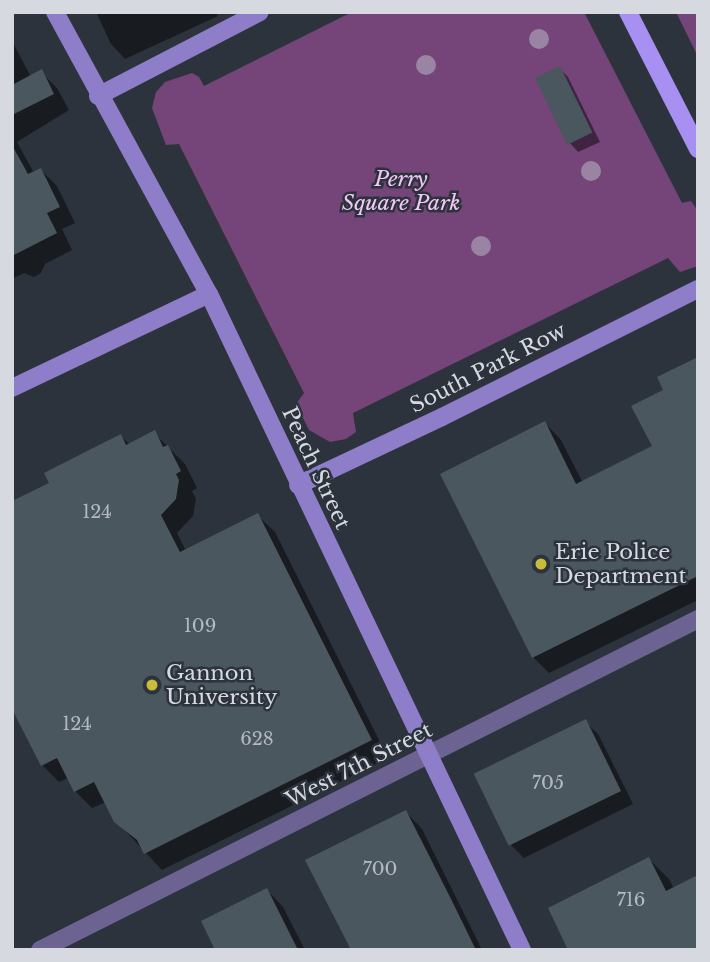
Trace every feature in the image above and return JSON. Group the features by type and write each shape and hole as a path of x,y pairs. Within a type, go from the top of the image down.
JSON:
{"main road":[{"name":"Peach Street","path":"55,12 98,96 209,294 522,950"},
{"path":"98,96 260,12"},
{"path":"628,12 698,149"},
{"name":"South Park Row","path":"298,485 442,417 698,289"},
{"path":"12,388 209,294"}],"street":[{"name":"West 7th Street","path":"40,950 698,619"}],"green space":[{"name":"Perry Square Park","path":"352,12 584,12 682,203 691,201 698,211 698,266 680,272 668,258 353,413 356,432 346,439 330,442 309,430 296,404 304,393 179,144 166,145 152,108 156,92 165,82 192,73 199,77 204,86"},
{"path":"676,12 698,12 698,57"}],"building":[{"path":"560,66 592,133 567,145 535,78"},
{"path":"42,69 54,94 12,115 12,85"},
{"path":"12,145 28,174 41,168 60,207 47,213 57,233 12,256"},
{"path":"698,357 698,576 532,658 440,474 545,421 576,484 652,446 631,406 663,390 657,377"},
{"path":"155,430 163,447 168,445 181,471 176,474 179,480 176,499 161,515 180,552 258,513 372,740 144,854 137,840 114,822 94,782 74,792 57,758 41,766 12,709 12,501 49,483 44,473 121,434 126,445"},
{"path":"586,719 621,791 509,846 474,774"},
{"path":"406,810 476,950 351,950 305,860"},
{"path":"649,857 666,891 698,875 698,950 568,950 548,908"},
{"path":"267,888 298,950 215,950 201,921"}],"place":[{"name":"Erie Police Department","path":"541,564"},
{"name":"Gannon University","path":"152,685"}]}
